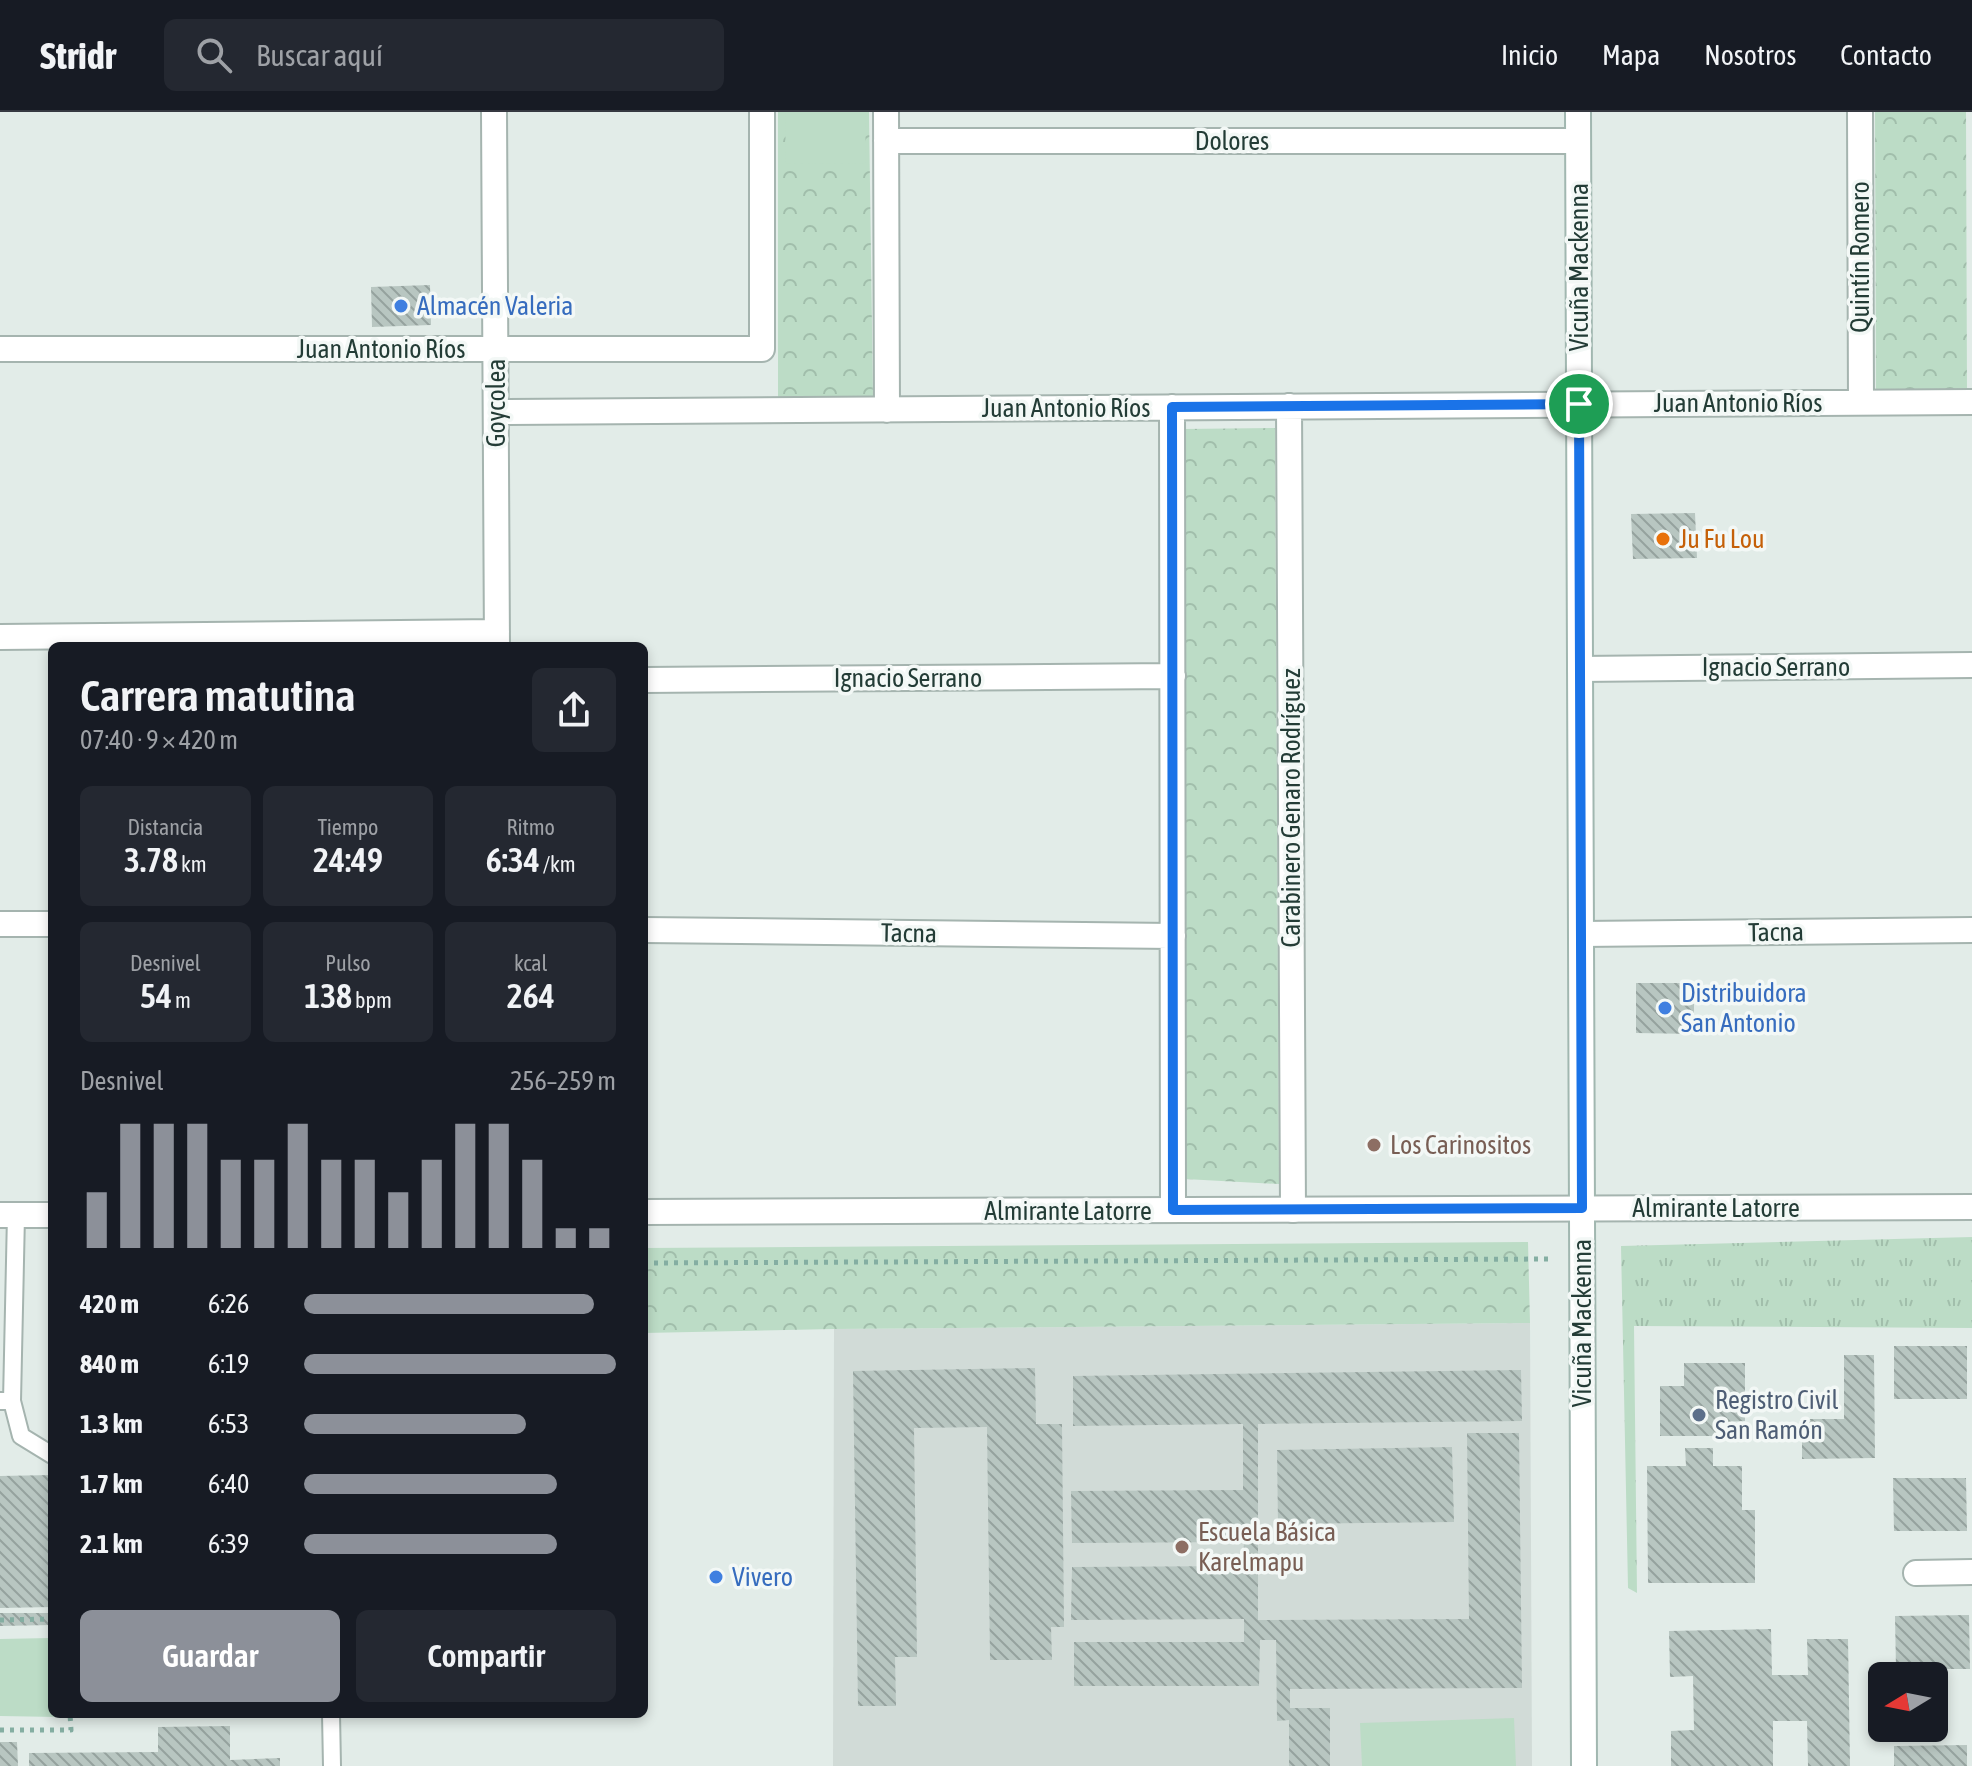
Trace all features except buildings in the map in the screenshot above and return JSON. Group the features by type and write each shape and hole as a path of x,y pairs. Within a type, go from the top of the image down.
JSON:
{"street":[{"name":"Goycolea","path":"494,112 497,639"},
{"name":"Juan Antonio Ríos","path":"0,349 762,349 762,112"},
{"path":"886,112 887,410"},
{"name":"Vicuña Mackenna","path":"1578,112 1584,1766"},
{"name":"Quintín Romero","path":"1860,112 1861,402"},
{"name":"Dolores","path":"886,141 1578,141"},
{"name":"Juan Antonio Ríos","path":"496,412 1972,402"},
{"name":"Carabinero Genaro Rodríguez","path":"1289,406 1293,1210"},
{"path":"1172,407 1173,1210"},
{"path":"0,637 497,639"},
{"name":"Ignacio Serrano","path":"1580,669 1972,665"},
{"name":"Ignacio Serrano","path":"648,680 1173,676"},
{"path":"0,924 48,924"},
{"name":"Tacna","path":"648,930 1173,936"},
{"name":"Tacna","path":"1581,934 1972,930"},
{"name":"Almirante Latorre","path":"648,1212 1972,1207"},
{"path":"8,1215 48,1215"},
{"path":"1916,1573 1972,1572"}],"lane":[{"path":"8,1215 6,1401 21,1436 48,1453"},
{"path":"331,1718 332,1766"}],"path":[{"path":"648,1263 1582,1259"},
{"path":"0,1620 48,1619"},
{"path":"0,1730 71,1730 70,1718"}],"shaded area":[{"name":"Escuela Básica Karelmapu","path":"1530,1323 1532,1766 833,1766 834,1329"}],"green space":[{"path":"778,112 869,112 873,399 778,402"},
{"path":"786,112 866,112 865,164 785,163"},
{"path":"1875,112 1966,112 1967,394 1876,394"},
{"path":"1275,428 1279,1184 1185,1179 1182,429"},
{"path":"1972,1237 1972,1328 1634,1326 1637,1593 1628,1588 1621,1246"},
{"path":"1528,1242 1530,1323 648,1333 648,1248"},
{"path":"48,1638 48,1717 0,1716 0,1639"},
{"path":"1514,1718 1516,1766 1362,1766 1360,1723"}],"place":[{"name":"Almacén Valeria","path":"401,306"},
{"name":"Ju Fu Lou","path":"1663,539"},
{"name":"Distribuidora San Antonio","path":"1665,1008"},
{"name":"Los Carinositos","path":"1374,1145"},
{"name":"Registro Civil San Ramón","path":"1699,1415"},
{"name":"Escuela Básica Karelmapu","path":"1182,1547"},
{"name":"Vivero","path":"716,1577"}],"route":[{"path":"1579,404 1582,1208 1173,1210 1172,407 1579,404"}]}
